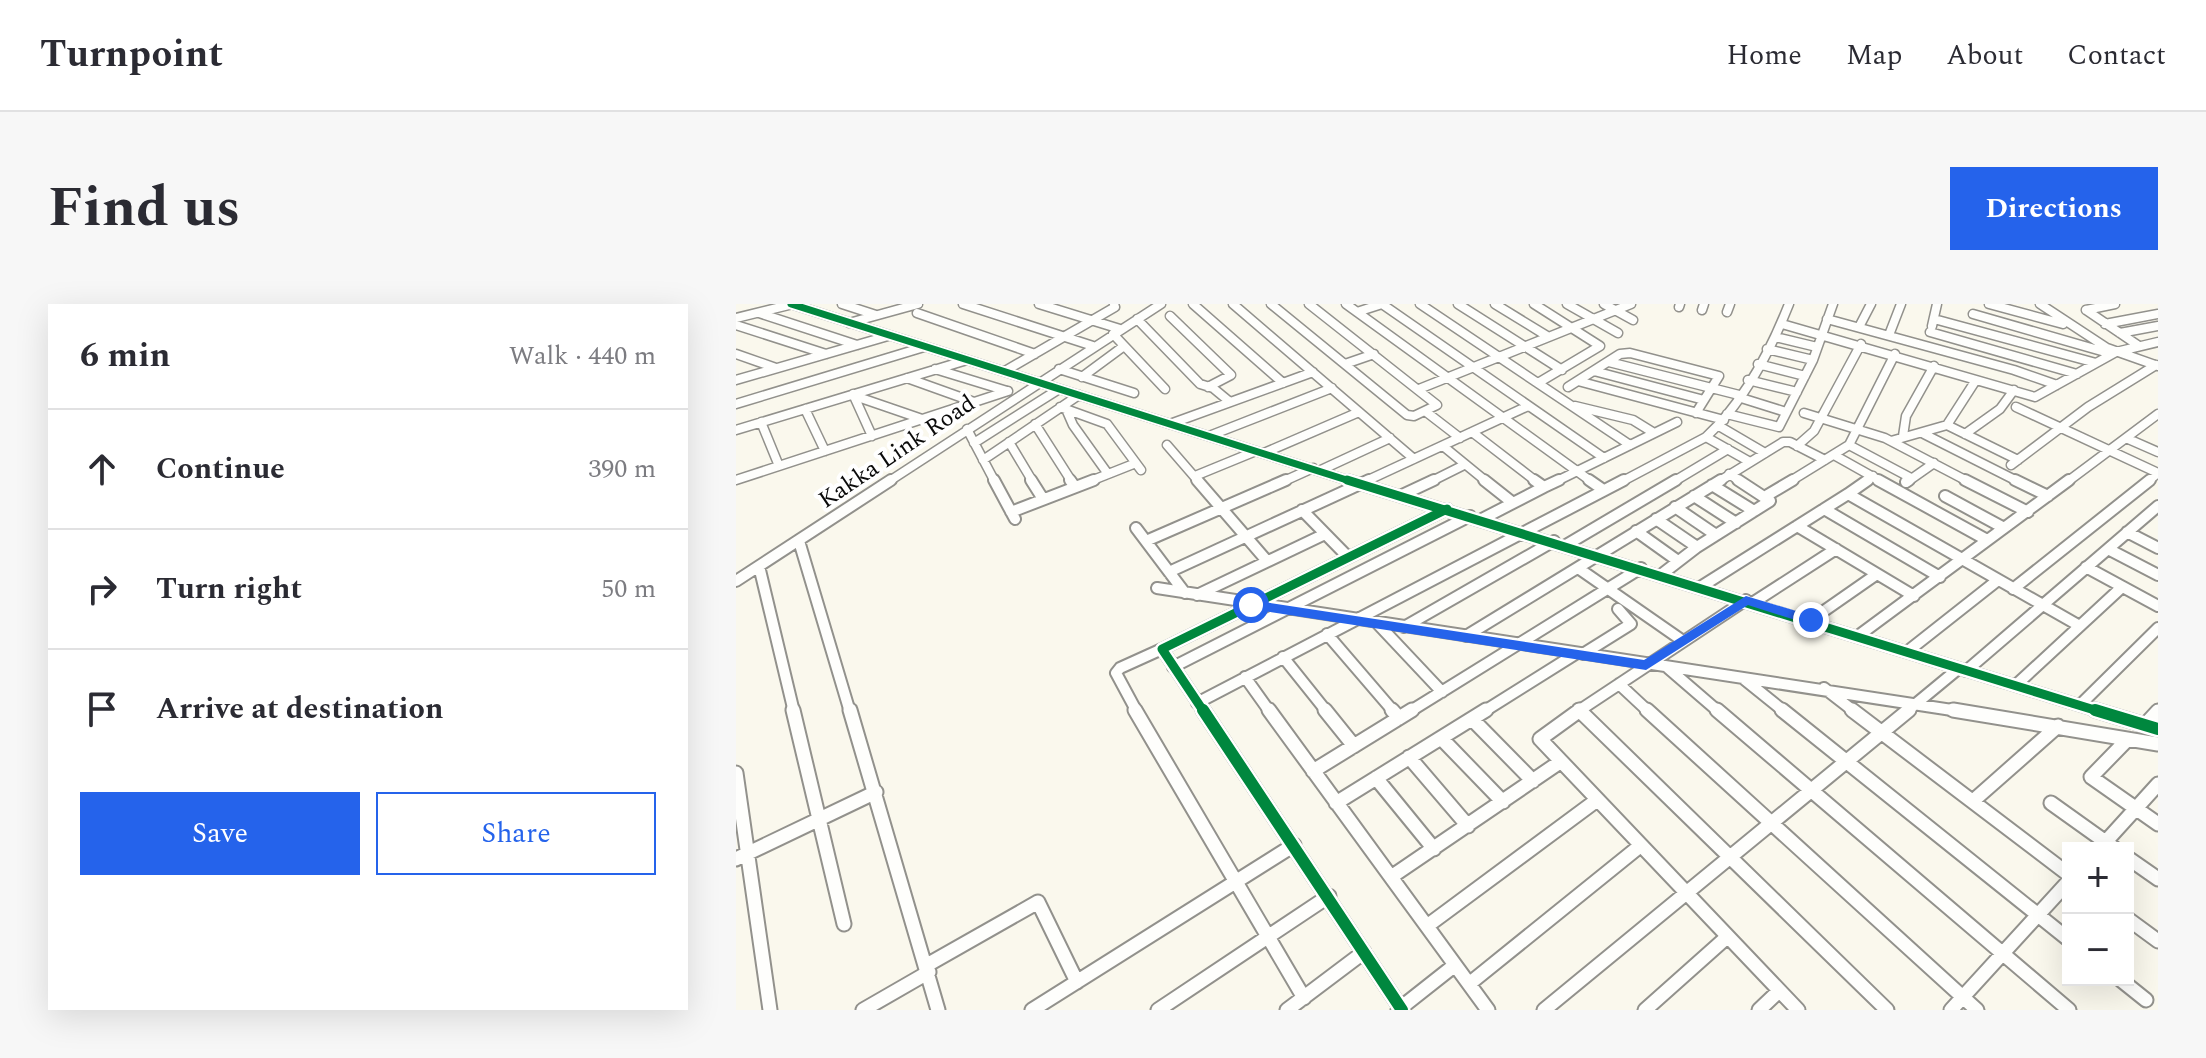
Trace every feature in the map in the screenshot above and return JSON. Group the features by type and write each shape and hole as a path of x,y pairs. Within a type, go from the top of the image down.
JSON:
{"street":[{"path":"736,318 792,304 1169,425 1598,554 2152,727 2158,711"},
{"path":"842,304 876,315"},
{"path":"963,304 1093,346"},
{"path":"1039,304 1116,331 1124,346 1165,389"},
{"path":"1005,371 1115,307 1114,304"},
{"name":"Kakka Link Road","path":"736,581 1161,304"},
{"path":"1193,304 1283,383"},
{"path":"1233,304 1414,459"},
{"path":"1274,305 1407,415 1412,416 1438,404 1309,304"},
{"path":"1346,304 1602,489"},
{"path":"1357,312 1382,304 1604,458"},
{"path":"1420,304 1630,445"},
{"path":"1458,304 1562,370"},
{"path":"1495,304 1547,336"},
{"path":"1534,304 1600,347 1538,383"},
{"path":"1567,304 1618,333"},
{"path":"1604,304 1633,320"},
{"path":"1419,389 1631,304"},
{"path":"1197,703 1706,437 1723,420 1775,337 1789,304"},
{"path":"1578,381 1723,420 1778,428 1813,360 1833,304"},
{"path":"1859,327 1871,304"},
{"path":"1889,335 1901,304"},
{"path":"1926,345 1937,304"},
{"path":"1971,304 1971,328"},
{"path":"1989,304 2075,327"},
{"path":"2039,304 2114,353"},
{"path":"2115,304 2086,310 2120,333 2158,350"},
{"path":"848,323 904,305 1035,354"},
{"path":"759,313 858,345"},
{"path":"1973,314 2157,366"},
{"path":"2105,324 2158,314"},
{"path":"1170,316 1231,375 1208,387"},
{"path":"1137,319 1200,384 1230,402"},
{"path":"1827,319 2057,385"},
{"path":"1934,319 2096,363"},
{"path":"1782,324 1861,344 2037,397 2114,353 2158,342"},
{"path":"736,325 827,354"},
{"path":"2120,333 2158,326"},
{"path":"1930,332 2077,374"},
{"path":"736,380 888,336"},
{"path":"1775,337 1817,347"},
{"path":"1797,446 1812,435 1861,344"},
{"path":"1082,377 1124,346"},
{"path":"736,404 924,347"},
{"path":"1767,349 1813,360"},
{"path":"1568,387 1620,354 1630,353 1717,375 1719,378 1696,413"},
{"path":"736,354 777,368"},
{"path":"1345,364 1374,354"},
{"path":"1766,496 1849,445 1895,354"},
{"path":"736,362 749,359"},
{"path":"736,430 967,360"},
{"path":"1609,362 1713,388 1786,412"},
{"path":"1758,364 1805,376"},
{"path":"1903,436 1906,416 1934,366"},
{"path":"1947,425 2015,462 2061,428 2157,366"},
{"path":"935,369 1019,395"},
{"path":"1059,369 1134,393"},
{"path":"1594,371 1704,400"},
{"path":"1169,425 1313,372"},
{"path":"907,378 974,402"},
{"path":"1089,417 1134,393 1154,378"},
{"path":"1748,380 1797,392"},
{"path":"1891,441 1947,425 1976,380"},
{"path":"1209,437 1332,388"},
{"path":"974,443 1059,389"},
{"path":"1965,434 2000,409 2014,390"},
{"path":"736,480 1008,391"},
{"path":"854,395 923,419"},
{"path":"854,395 872,436"},
{"path":"983,460 1079,395"},
{"path":"1169,572 1528,406"},
{"path":"1571,406 1633,420 1654,433"},
{"path":"2013,589 2158,473 2016,407"},
{"path":"967,429 1013,516 1043,499 1108,474 1139,467 1107,424 1063,408"},
{"path":"1063,408 1108,474"},
{"path":"805,409 825,451"},
{"path":"1425,411 1460,438"},
{"path":"1195,476 1359,412"},
{"path":"1804,413 1891,441 2028,512"},
{"path":"1858,636 2158,414"},
{"path":"1723,420 1765,453"},
{"path":"761,422 779,466"},
{"path":"1482,519 1677,422"},
{"path":"1035,424 1075,487"},
{"path":"1472,432 1544,487"},
{"path":"1924,434 2048,496"},
{"path":"1706,437 1750,462"},
{"path":"1146,541 1390,438"},
{"path":"2126,438 2158,452"},
{"path":"1466,636 1785,441 1873,476 1987,540"},
{"path":"1009,442 1043,499"},
{"path":"1167,445 1267,561"},
{"path":"1849,445 1911,478"},
{"path":"1443,446 1513,503"},
{"path":"1566,545 1728,449"},
{"path":"1896,489 1934,463"},
{"path":"1402,495 1464,465"},
{"path":"1662,574 1697,547 1770,501 1729,474"},
{"path":"1702,586 1873,476"},
{"path":"1712,485 1754,511"},
{"path":"1848,494 2078,625"},
{"path":"1694,496 1736,523"},
{"path":"1945,496 2004,528"},
{"path":"1544,1010 1772,824 1879,732 1962,670 2158,506"},
{"path":"1675,507 1716,535"},
{"path":"1304,998 1116,675 1120,668 1447,509"},
{"path":"1824,509 1940,577"},
{"path":"1302,510 1348,557"},
{"path":"1173,667 1470,516"},
{"path":"2147,516 2158,522"},
{"path":"1656,519 1697,547"},
{"path":"1797,526 1914,596"},
{"path":"1136,528 1169,572 1191,594"},
{"path":"1636,531 1678,561"},
{"path":"2127,532 2158,548"},
{"path":"1191,594 1325,534"},
{"path":"799,541 876,792 938,1010"},
{"path":"1404,627 1554,541"},
{"path":"1798,1010 1541,743 1540,736 1683,641 1836,549"},
{"path":"2108,549 2158,575"},
{"path":"759,566 844,924"},
{"path":"2086,567 2158,606"},
{"path":"1578,568 1683,641"},
{"path":"1313,771 1641,568"},
{"path":"1811,620 1877,574"},
{"path":"1908,651 1998,580"},
{"path":"2016,685 2122,587"},
{"path":"1157,588 1646,665 1824,688 2158,744"},
{"path":"1336,803 1631,624 1618,609"},
{"path":"1376,623 1442,692"},
{"path":"2080,705 2158,628"},
{"path":"1327,634 1399,718"},
{"path":"1162,649 1329,896 1400,1009 1455,965"},
{"path":"1283,657 1354,746"},
{"path":"1668,668 2069,1010"},
{"path":"1245,677 1488,1010"},
{"path":"1744,678 2062,934"},
{"path":"1619,684 1977,1010"},
{"path":"1824,688 2062,869"},
{"path":"1579,710 1887,1010"},
{"path":"1472,719 1533,781"},
{"path":"1973,801 2058,726"},
{"path":"1441,738 1503,802"},
{"path":"2128,739 2091,775 2158,824"},
{"path":"1409,757 1468,826"},
{"path":"1391,877 1560,762"},
{"path":"736,773 742,856 770,1010"},
{"path":"1376,778 1434,849"},
{"path":"2110,842 2158,784"},
{"path":"742,856 876,792"},
{"path":"1427,926 1597,800"},
{"path":"2051,803 2102,842"},
{"path":"1032,1010 1294,845"},
{"path":"1469,984 1640,846"},
{"path":"2134,862 2158,879"},
{"path":"1951,1010 2062,889"},
{"path":"1158,1010 1329,896"},
{"path":"863,1010 1038,902 1077,982"},
{"path":"2134,923 2158,941"},
{"path":"1645,1010 1727,937"},
{"path":"1287,1010 1364,952"},
{"path":"2128,986 2146,1000"},
{"path":"1759,1010 1779,991"}],"cycle path":[{"path":"791,304 1169,425 2158,729"},
{"path":"1402,1010 1162,649 1447,509"}],"route":[{"path":"1251,605 1646,665 1746,600 1811,620"}]}
